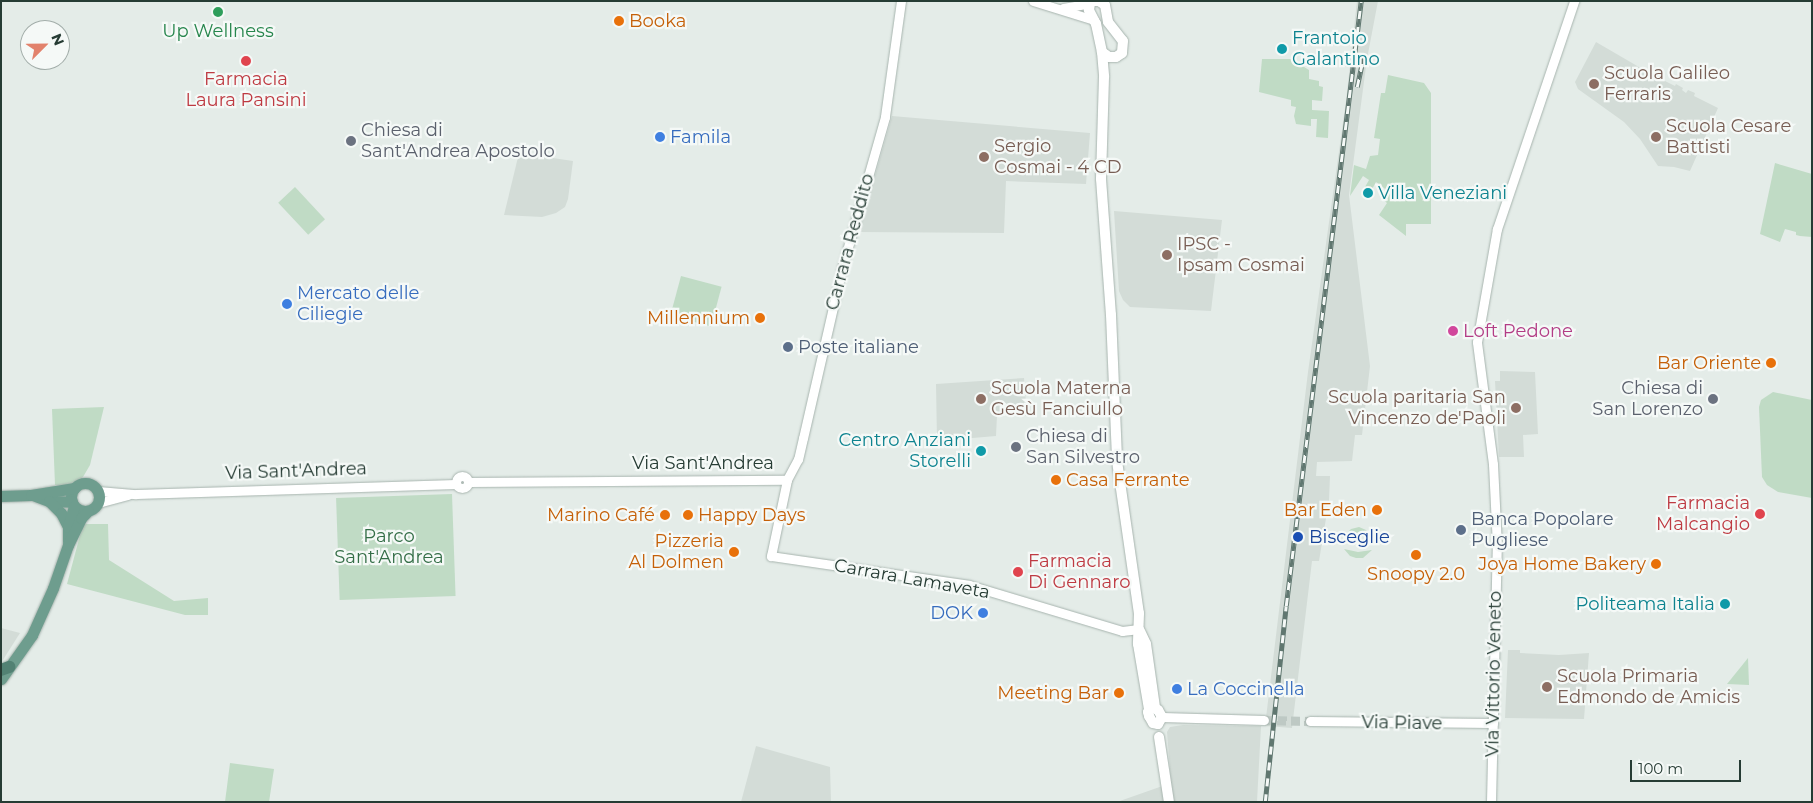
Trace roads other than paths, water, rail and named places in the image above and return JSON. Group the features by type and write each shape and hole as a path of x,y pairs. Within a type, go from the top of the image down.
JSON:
{"main road":[{"path":"1104,78 1116,57 1122,53 1123,41 1108,22 1105,3 1099,1 1092,2 1089,10 1094,20 1102,52 1104,78 1101,179 1118,473 1139,613 1139,629 1146,644 1152,708 1158,721 1169,802"},
{"path":"1102,52 1109,57 1116,57"},
{"name":"Via Sant'Andrea","path":"1,496 31,495 74,488 86,482 93,485 98,497 88,511 80,510 73,504 49,501 31,495"},
{"path":"68,545 68,527 73,504 71,494 74,488"},
{"path":"49,501 61,513 68,527"},
{"path":"1,679 5,669 32,635 44,610 68,545 81,518 88,511"}],"street":[{"name":"Carrara Reddito","path":"771,556 787,480 798,459 831,311 885,117 901,1"},
{"path":"1033,1 1094,20"},
{"name":"Via Vittorio Veneto","path":"1491,802 1497,546 1493,464 1478,342 1497,229 1574,1"},
{"path":"1062,9 1092,2"},
{"name":"Via Sant'Andrea","path":"98,497 136,494 456,484 457,480 462,477 468,482 787,480"},
{"name":"Carrara Lamaveta","path":"771,556 969,585 1122,631 1139,629"},
{"path":"1158,721 1264,720"},
{"name":"Via Piave","path":"1310,721 1493,722"}],"tunnel":[{"path":"1264,720 1310,721"}],"railway":[{"path":"1265,802 1286,606 1361,1"},
{"path":"1357,87 1364,55"}],"place":[{"name":"Up Wellness","path":"218,12"},
{"name":"Booka","path":"619,21"},
{"name":"Frantoio Galantino","path":"1282,49"},
{"name":"Farmacia Laura Pansini","path":"246,61"},
{"name":"Scuola Galileo Ferraris","path":"1594,84"},
{"name":"Famila","path":"660,137"},
{"name":"Scuola Cesare Battisti","path":"1656,137"},
{"name":"Chiesa di Sant'Andrea Apostolo","path":"351,141"},
{"name":"Sergio Cosmai - 4 CD","path":"984,157"},
{"name":"Villa Veneziani","path":"1368,193"},
{"name":"IPSC - Ipsam Cosmai","path":"1167,255"},
{"name":"Mercato delle Ciliegie","path":"287,304"},
{"name":"Millennium","path":"760,318"},
{"name":"Loft Pedone","path":"1453,331"},
{"name":"Poste italiane","path":"788,347"},
{"name":"Bar Oriente","path":"1771,363"},
{"name":"Scuola Materna Gesù Fanciullo","path":"981,399"},
{"name":"Chiesa di San Lorenzo","path":"1713,399"},
{"name":"Scuola paritaria San Vincenzo de'Paoli","path":"1516,408"},
{"name":"Chiesa di San Silvestro","path":"1016,447"},
{"name":"Centro Anziani Storelli","path":"981,451"},
{"name":"Casa Ferrante","path":"1056,480"},
{"name":"Bar Eden","path":"1377,510"},
{"name":"Farmacia Malcangio","path":"1760,514"},
{"name":"Marino Café","path":"665,515"},
{"name":"Happy Days","path":"688,515"},
{"name":"Banca Popolare Pugliese","path":"1461,530"},
{"name":"Bisceglie","path":"1298,537"},
{"name":"Pizzeria Al Dolmen","path":"734,552"},
{"name":"Snoopy 2.0","path":"1416,555"},
{"name":"Joya Home Bakery","path":"1656,564"},
{"name":"Farmacia Di Gennaro","path":"1018,572"},
{"name":"Politeama Italia","path":"1725,604"},
{"name":"DOK","path":"983,613"},
{"name":"Scuola Primaria Edmondo de Amicis","path":"1547,687"},
{"name":"La Coccinella","path":"1177,689"},
{"name":"Meeting Bar","path":"1119,693"}],"park label":[{"name":"Parco Sant'Andrea","path":"389,547"}]}
